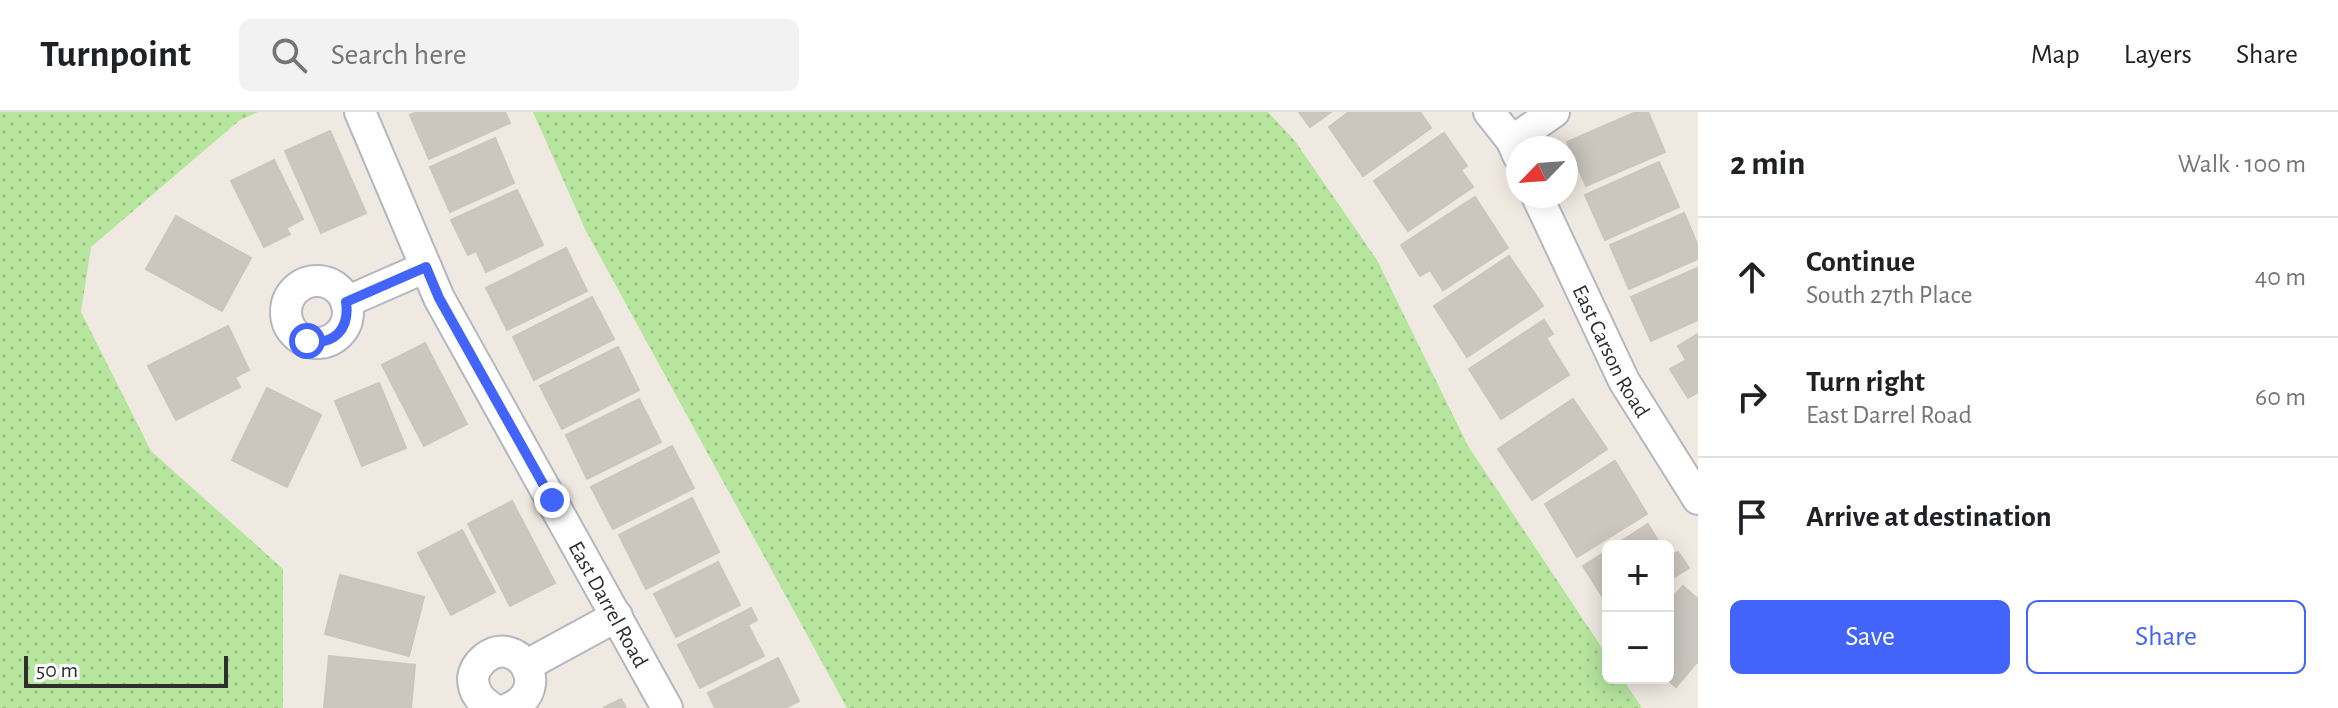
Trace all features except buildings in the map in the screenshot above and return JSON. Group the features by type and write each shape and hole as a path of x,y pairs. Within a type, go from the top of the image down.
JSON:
{"street":[{"name":"East Darrel Road","path":"360,112 426,267 478,368 667,708"},
{"path":"1489,112 1506,136"},
{"path":"1528,136 1554,112"},
{"name":"East Carson Road","path":"1543,208 1624,381 1698,499"},
{"path":"346,302 426,267"},
{"path":"527,665 617,616"},
{"path":"492,708 482,702 474,690 473,676 478,663 489,654 503,651 517,655 527,665 531,678 529,692 520,703 510,708"}],"green space":[{"path":"0,112 258,112 240,120 91,247 81,312 151,451 283,569 283,708 0,708"},
{"path":"533,112 1268,112 1295,141 1377,260 1468,446 1602,648 1602,684 1626,684 1642,708 847,708 585,229"}],"route":[{"path":"307,341 329,341 339,335 348,314 346,302 426,267 439,298 552,500"}]}
